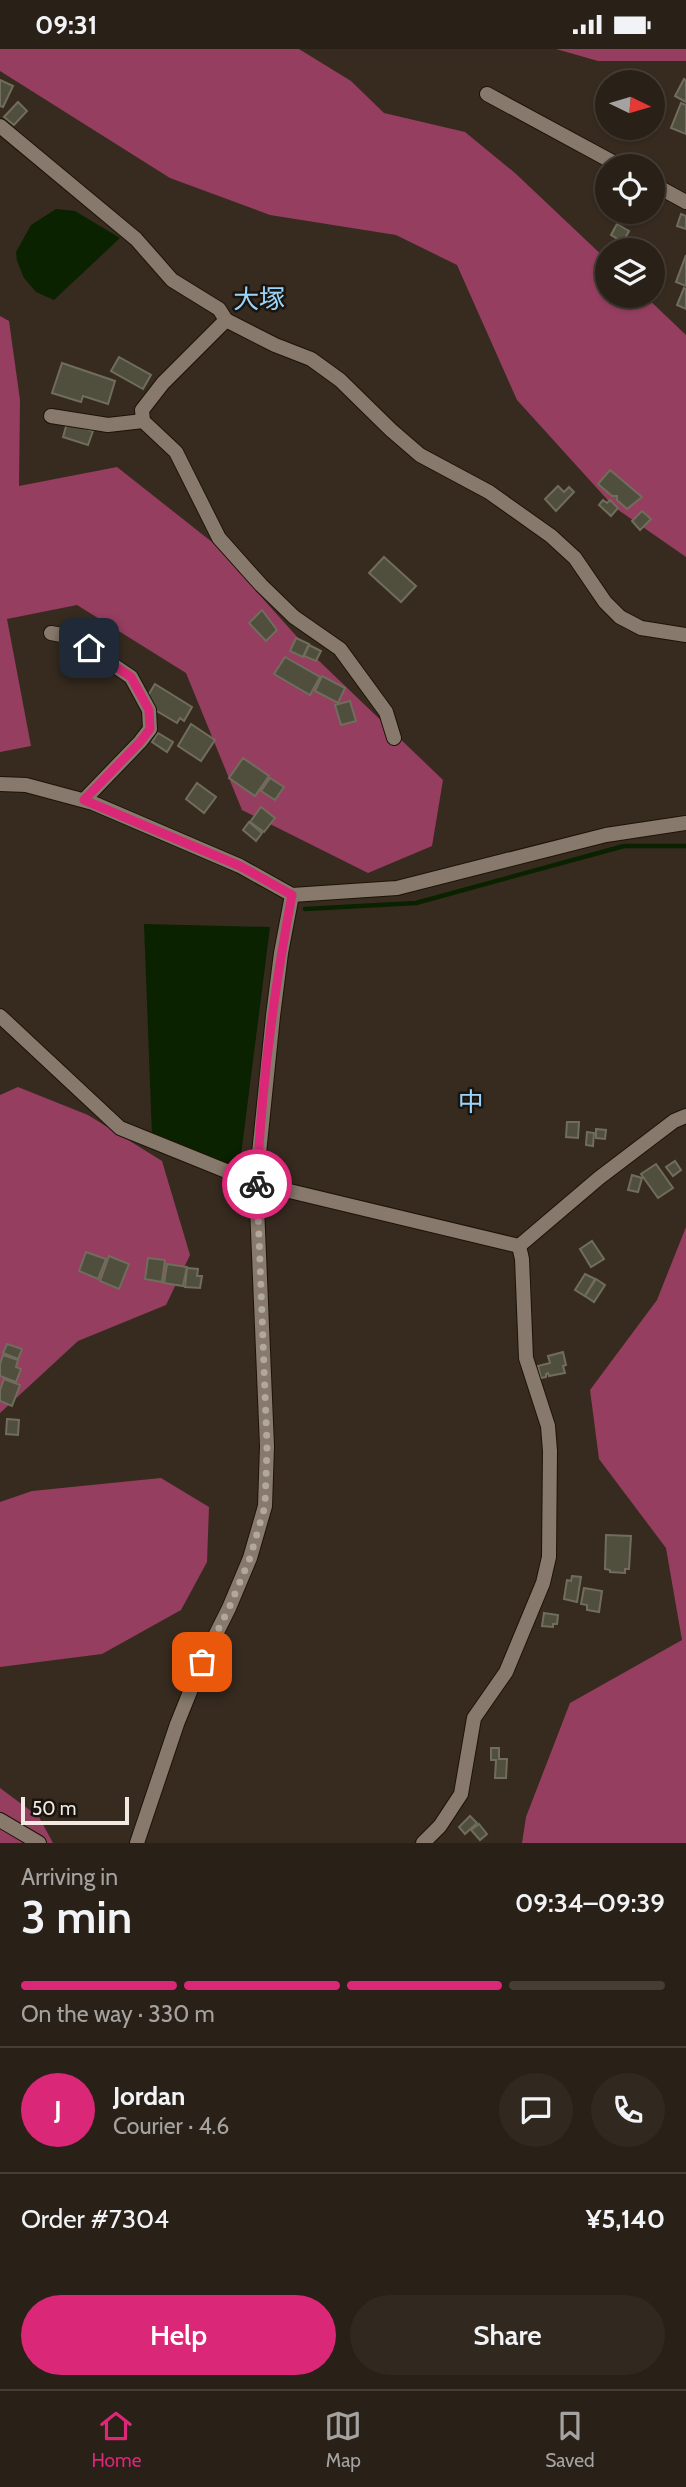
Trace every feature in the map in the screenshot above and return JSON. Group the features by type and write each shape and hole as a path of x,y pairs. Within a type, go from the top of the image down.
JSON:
{"street":[{"path":"487,94 598,154"},
{"path":"0,126 136,239 172,280 219,309 226,320 275,345 311,359 340,380 420,455 489,492 521,513 575,558 605,602 620,617 640,628 686,635"},
{"path":"665,191 686,202"},
{"path":"226,320 163,383 142,410 144,421 176,452 219,538 294,617 340,649 386,712 394,738"},
{"path":"51,416 108,425 144,421"},
{"path":"51,633 72,637 131,677 149,710 150,729 84,800"},
{"path":"0,784 26,785 84,800 240,866 292,895 397,888 606,835 686,823"},
{"path":"137,1843 177,1724 250,1558 265,1506 267,1446 257,1183 271,1029 292,895"},
{"path":"0,1016 120,1128 257,1183 519,1246"},
{"path":"519,1246 599,1178 674,1121 686,1116"},
{"path":"423,1843 440,1826 461,1794 474,1718 506,1672 543,1583 549,1557 548,1426 526,1358 522,1259 519,1246"},
{"path":"0,1820 39,1843"}],"shaded area":[{"path":"0,49 299,49 351,81 384,113 465,132 515,173 595,249 595,308 658,308 686,335 686,557 614,507 517,400 457,265 396,235 270,215 170,178 0,71"},
{"path":"556,49 686,49 686,61 598,61"},
{"path":"56,209 75,211 120,238 54,300 36,292 24,278 16,252 31,225"},
{"path":"0,316 9,321 20,400 19,486 117,467 212,542 316,658 443,780 432,846 368,873 242,810 186,673 77,605 7,619 31,746 0,752"},
{"path":"144,924 270,927 239,1171 152,1136"},
{"path":"18,1087 88,1115 162,1161 190,1255 166,1305 78,1341 0,1413 0,1095"},
{"path":"686,1227 686,1843 522,1843 526,1817 570,1703 682,1640 666,1548 599,1459 590,1390 657,1300"},
{"path":"161,1478 209,1507 207,1562 181,1610 102,1654 0,1667 0,1502 32,1491"},
{"path":"0,1788 39,1817 53,1843 0,1843"}],"building":[{"path":"684,79 686,81 686,102 675,96"},
{"path":"0,80 13,86 3,107 0,106"},
{"path":"18,102 27,111 14,125 4,117"},
{"path":"681,103 686,105 686,134 671,128"},
{"path":"681,214 686,216 686,229 677,226"},
{"path":"617,224 629,231 625,238 611,235"},
{"path":"686,255 686,286 676,282"},
{"path":"684,288 686,289 686,309 677,305"},
{"path":"119,357 151,375 143,389 111,371"},
{"path":"62,363 115,381 108,404 83,396 81,402 52,393"},
{"path":"67,423 93,431 88,445 63,437"},
{"path":"610,470 642,497 627,509 617,500 617,496 612,496 598,484"},
{"path":"558,486 564,492 569,487 574,492 556,511 545,499"},
{"path":"603,500 607,503 610,500 618,508 611,516 599,505"},
{"path":"642,511 651,519 640,530 632,521"},
{"path":"384,557 416,586 401,602 369,573"},
{"path":"262,610 277,630 266,641 249,623"},
{"path":"296,638 309,644 303,657 290,651"},
{"path":"309,645 321,651 316,661 304,656"},
{"path":"285,657 320,677 310,695 274,674"},
{"path":"322,676 345,688 338,703 315,691"},
{"path":"155,684 192,707 184,721 180,718 177,723 150,707 153,703 146,699"},
{"path":"350,701 356,721 341,725 335,705"},
{"path":"191,724 215,740 201,761 178,746"},
{"path":"158,733 173,742 167,752 152,742"},
{"path":"243,758 269,776 255,796 229,778"},
{"path":"270,778 284,787 275,800 261,791"},
{"path":"197,783 216,797 204,813 186,799"},
{"path":"261,807 275,818 264,832 250,822"},
{"path":"249,822 262,833 256,841 243,830"},
{"path":"567,1122 579,1122 578,1138 566,1137"},
{"path":"596,1129 606,1130 605,1139 596,1138"},
{"path":"587,1132 594,1133 593,1146 586,1145"},
{"path":"675,1161 681,1170 673,1176 666,1167"},
{"path":"656,1164 673,1188 658,1198 641,1174"},
{"path":"632,1175 642,1178 638,1192 628,1190"},
{"path":"592,1241 604,1259 591,1267 580,1249"},
{"path":"86,1252 106,1259 98,1279 79,1271"},
{"path":"109,1256 129,1264 119,1289 100,1281"},
{"path":"148,1258 165,1260 162,1282 145,1279"},
{"path":"167,1264 187,1267 183,1286 164,1283"},
{"path":"187,1268 198,1269 197,1276 202,1276 200,1288 185,1287"},
{"path":"585,1274 595,1279 585,1296 575,1290"},
{"path":"596,1279 605,1285 594,1302 585,1296"},
{"path":"7,1344 22,1349 18,1359 3,1353"},
{"path":"563,1352 565,1373 549,1376 548,1373 541,1378 538,1366 550,1363 548,1356"},
{"path":"3,1355 18,1360 16,1367 21,1369 16,1382 0,1376"},
{"path":"4,1379 20,1385 12,1406 0,1401"},
{"path":"7,1419 19,1420 18,1435 6,1434"},
{"path":"606,1535 631,1536 629,1569 625,1569 625,1573 605,1569"},
{"path":"572,1576 581,1577 577,1602 564,1599 567,1580 571,1581"},
{"path":"584,1588 602,1591 599,1612 587,1610 587,1605 581,1604"},
{"path":"544,1613 558,1615 557,1624 553,1624 553,1627 542,1626"},
{"path":"491,1748 499,1748 499,1759 507,1759 506,1778 495,1778 496,1760 491,1760"},
{"path":"470,1816 477,1823 465,1834 459,1827"},
{"path":"479,1824 487,1834 480,1840 471,1830"}],"waterway":[{"path":"305,909 416,903 624,846 686,846"}],"way so far":[{"path":"202,1662 250,1558 265,1506 267,1446 257,1184"}],"district":[{"name":"大塚","path":"259,299"},
{"name":"中","path":"471,1102"}],"route":[{"path":"89,648 131,677 149,710 150,729 84,800 240,866 292,895 273,1016 257,1184"}]}
